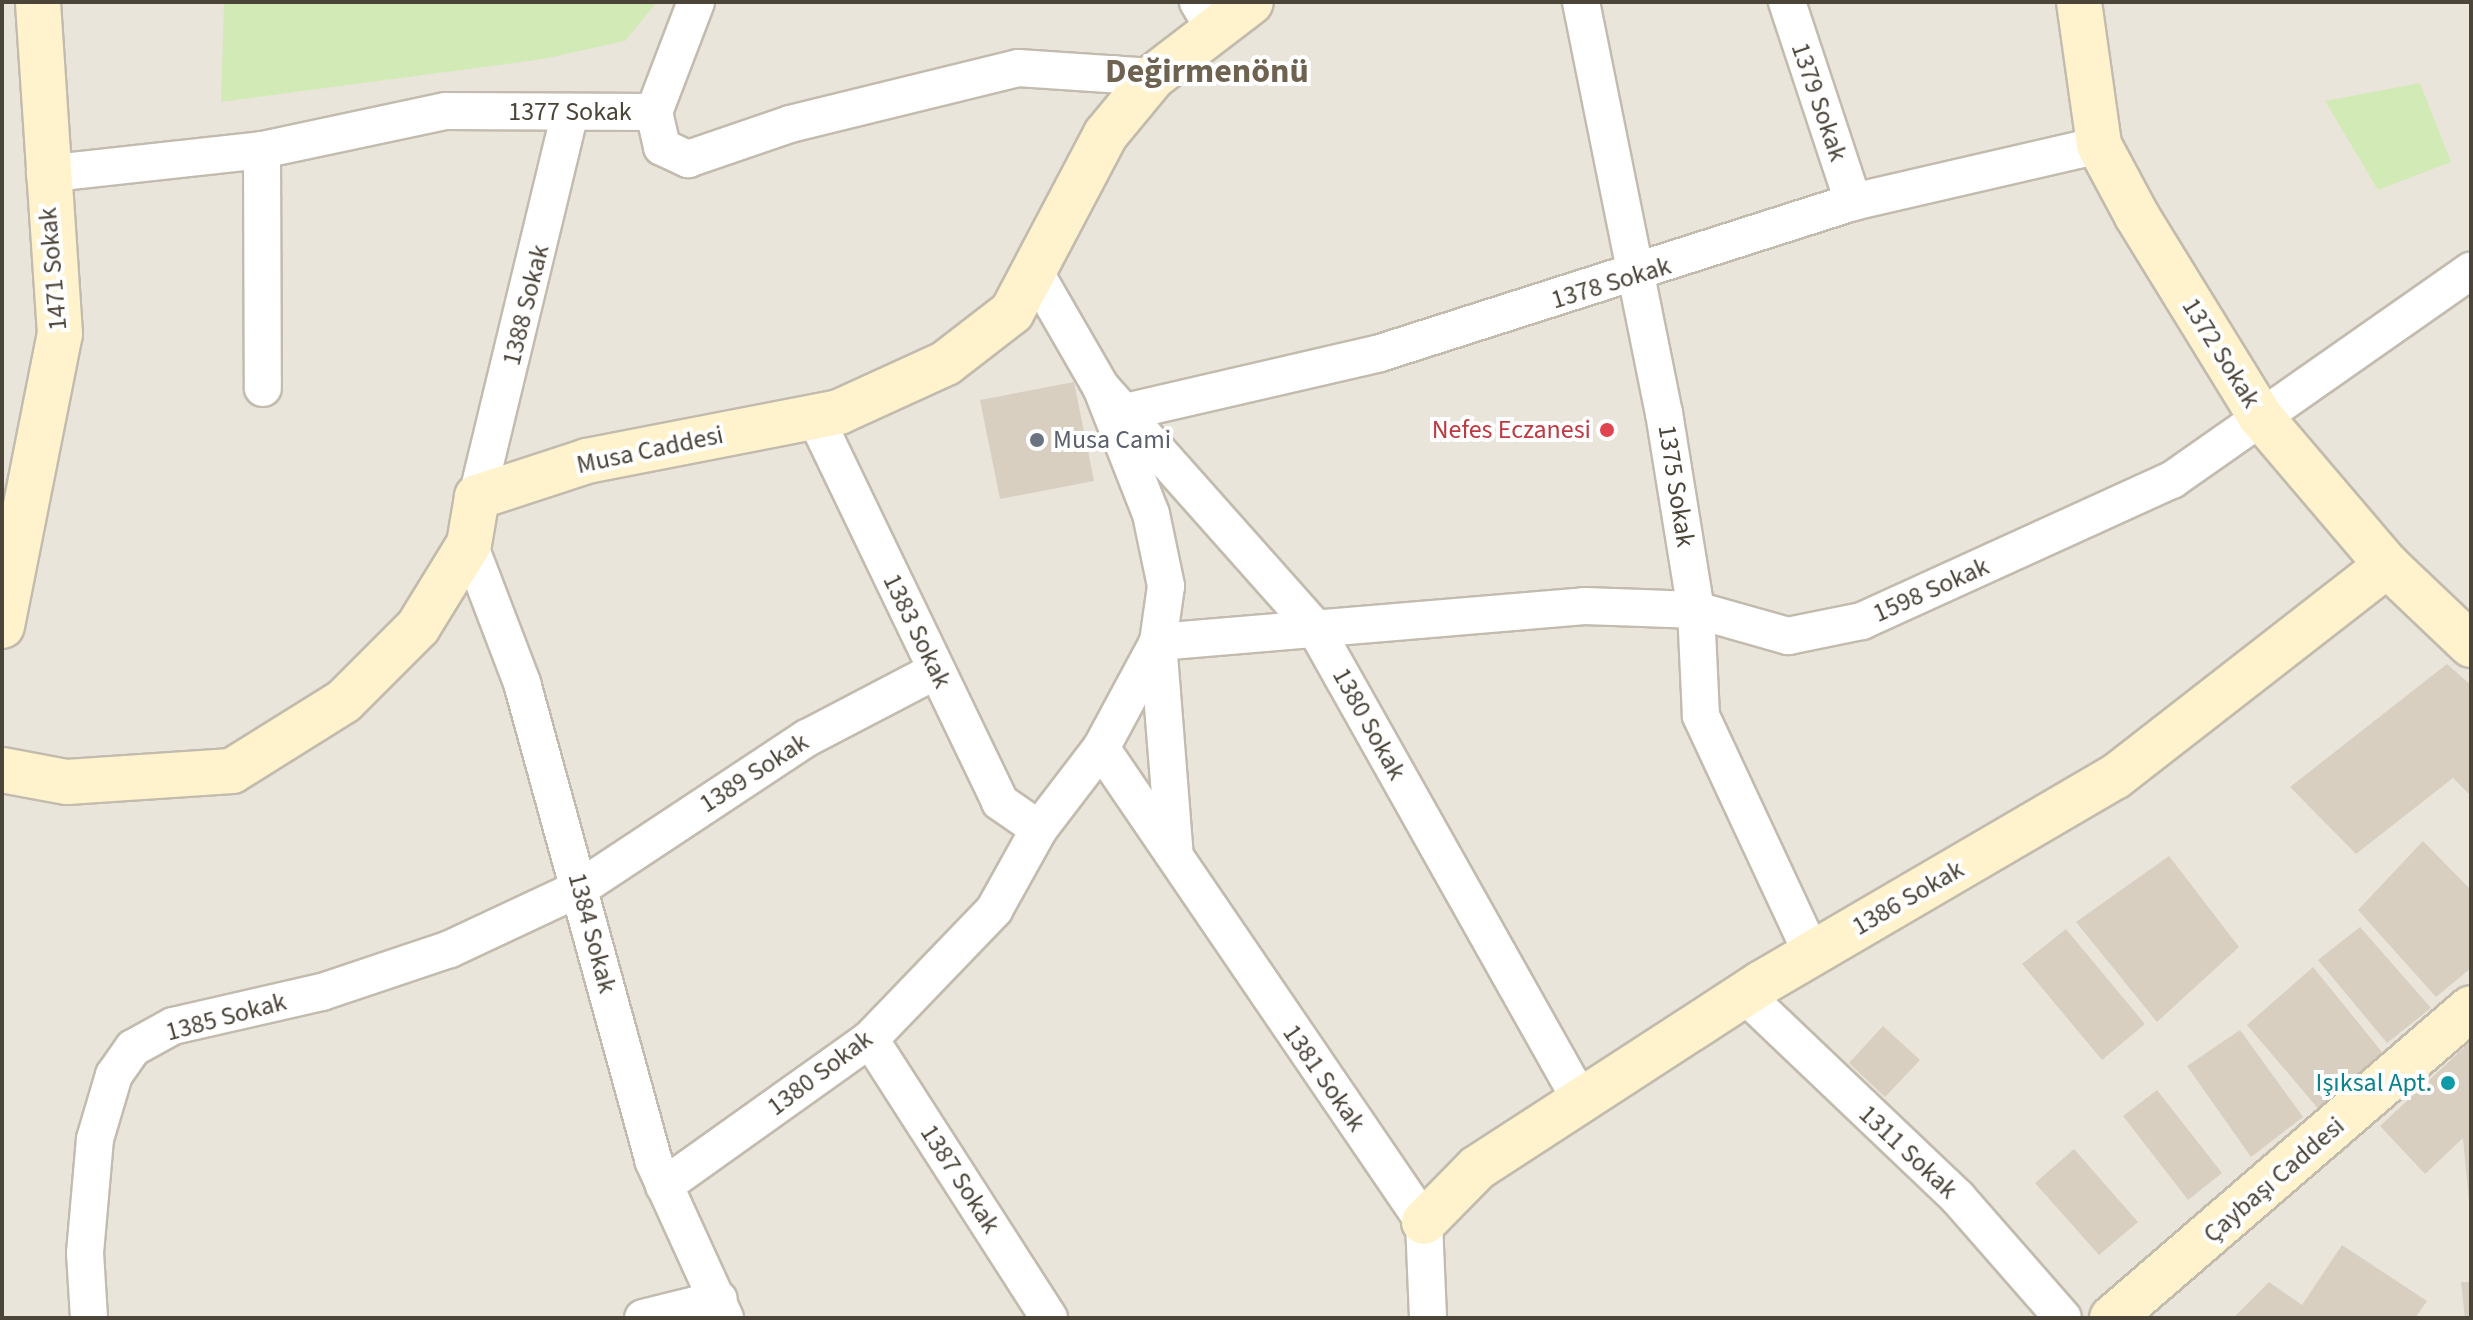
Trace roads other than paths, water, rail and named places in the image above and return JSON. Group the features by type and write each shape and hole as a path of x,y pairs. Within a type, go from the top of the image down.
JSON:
{"street":[{"name":"1471 Sokak","path":"2,626 60,334 45,174 38,2"},
{"path":"654,112 696,2"},
{"name":"Musa Caddesi","path":"477,497 587,461 815,417 946,363 1012,312 1106,134 1153,77 1206,16 1251,2"},
{"name":"1375 Sokak","path":"1581,2 1636,276 1696,610 1701,716 1812,954"},
{"name":"1379 Sokak","path":"1787,2 1853,202"},
{"name":"1372 Sokak","path":"2079,2 2099,145 2260,416 2387,565 2471,645"},
{"name":"1377 Sokak","path":"45,174 262,150 446,111 654,112 662,147 688,159 790,124 1018,68 1153,77"},
{"name":"1388 Sokak","path":"477,497 570,112"},
{"name":"1378 Sokak","path":"1111,400 1380,353 1636,276 1853,202 2099,145"},
{"path":"262,150 263,388"},
{"name":"1380 Sokak","path":"1034,271 1111,400 1315,628 1581,1101"},
{"name":"1598 Sokak","path":"1158,642 1584,606 1696,610 1788,636 1862,621 2172,480 2471,271"},
{"name":"1380 Sokak","path":"664,1186 870,1039 994,910 1039,829 1101,748 1158,642 1166,586 1151,514 1111,400"},
{"name":"1383 Sokak","path":"815,417 1000,802 1039,829"},
{"path":"2,770 67,782 232,771 344,701 418,627 469,544 477,497"},
{"name":"1384 Sokak","path":"469,544 522,683 664,1186 722,1308"},
{"name":"1386 Sokak","path":"1424,1222 1477,1168 1744,994 2115,777 2387,565"},
{"name":"1381 Sokak","path":"1158,642 1174,853"},
{"name":"1389 Sokak","path":"580,888 807,738 935,671"},
{"name":"1381 Sokak","path":"1101,748 1424,1222"},
{"name":"1385 Sokak","path":"89,1318 85,1253 95,1139 114,1075 133,1048 173,1026 322,992 450,949 580,888"},
{"name":"1311 Sokak","path":"1744,994 1958,1198 2063,1318"},
{"name":"Çaybaşı Caddesi","path":"2112,1318 2471,1008"},
{"name":"1387 Sokak","path":"870,1039 1049,1318"},
{"path":"1424,1222 1428,1318"},
{"path":"643,1318 722,1308"}],"place":[{"name":"Nefes Eczanesi","path":"1607,430"},
{"name":"Musa Cami","path":"1037,440"},
{"name":"Işıksal Apt.","path":"2448,1083"}],"district":[{"name":"Değirmenönü","path":"1207,72"}]}
